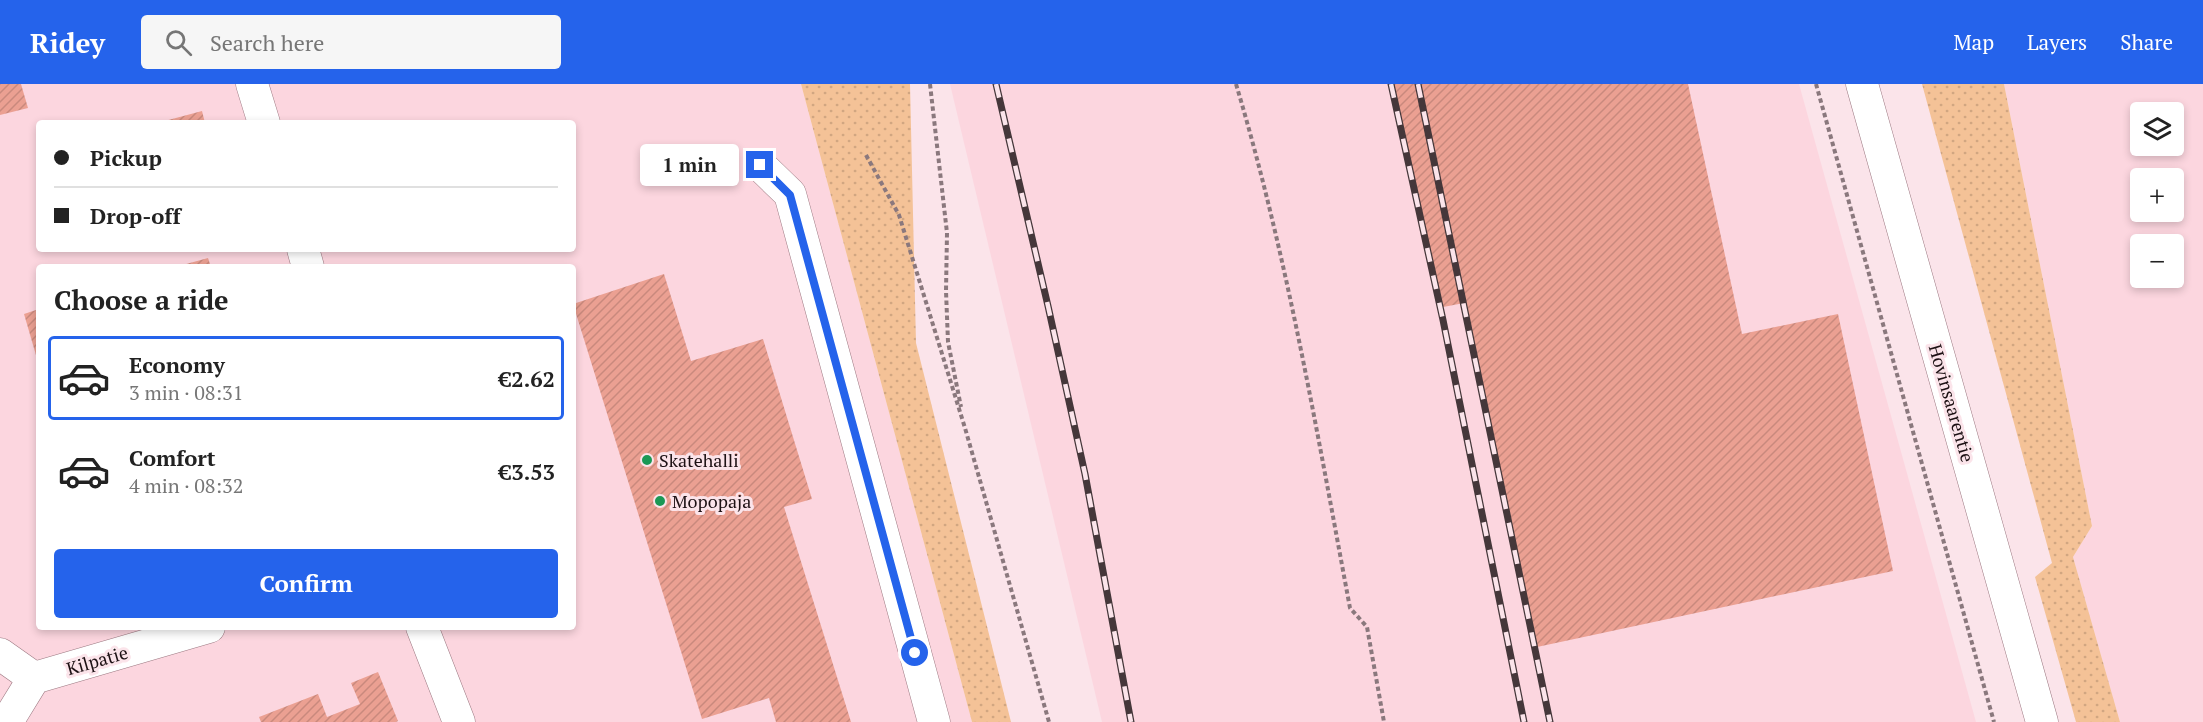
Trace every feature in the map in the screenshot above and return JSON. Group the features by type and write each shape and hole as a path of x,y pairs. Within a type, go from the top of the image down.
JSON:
{"street":[{"path":"252,84 263,120"},
{"name":"Hovinsaarentie","path":"1862,84 2042,722"},
{"path":"760,165 790,195 934,722"},
{"name":"Kilpatie","path":"34,678 199,630"},
{"path":"423,630 459,722"},
{"path":"0,654 34,678 7,722"}],"path":[{"path":"930,84 947,232 948,342 965,428"},
{"path":"1236,84 1260,163 1286,279 1350,608 1367,627 1384,722"},
{"path":"1816,84 1995,722"},
{"path":"866,155 900,215 965,428 1049,722"}],"shaded area":[{"path":"0,84 801,84 972,722 0,722"},
{"path":"801,84 910,84 916,343 1011,722 972,722"},
{"path":"950,84 1799,84 1976,722 1102,722"},
{"path":"1922,84 2004,84 2092,526 2073,557 2120,722 2076,722 2035,577 2052,563"},
{"path":"2004,84 2203,84 2203,722 2120,722 2073,557 2092,526"}],"building":[{"path":"0,84 21,84 28,108 0,115"},
{"path":"1390,84 1688,84 1742,334 1838,314 1893,571 1537,647 1464,303 1438,308"},
{"path":"202,111 204,120 168,120"},
{"path":"208,258 210,264 186,264"},
{"path":"664,274 691,361 763,339 812,499 784,507 851,722 776,722 769,698 702,719 576,314 576,303"},
{"path":"36,310 36,355 24,314"},
{"path":"378,672 398,721 396,722 261,722 259,717 318,694 327,717 360,704 351,683"}],"railway":[{"path":"996,84 1085,474 1131,722"},
{"path":"1391,84 1443,320 1524,722"},
{"path":"1418,84 1550,722"}],"place":[{"name":"Skatehalli","path":"647,460"},
{"name":"Mopopaja","path":"660,501"}],"route":[{"path":"760,165 790,195 915,653"}]}
